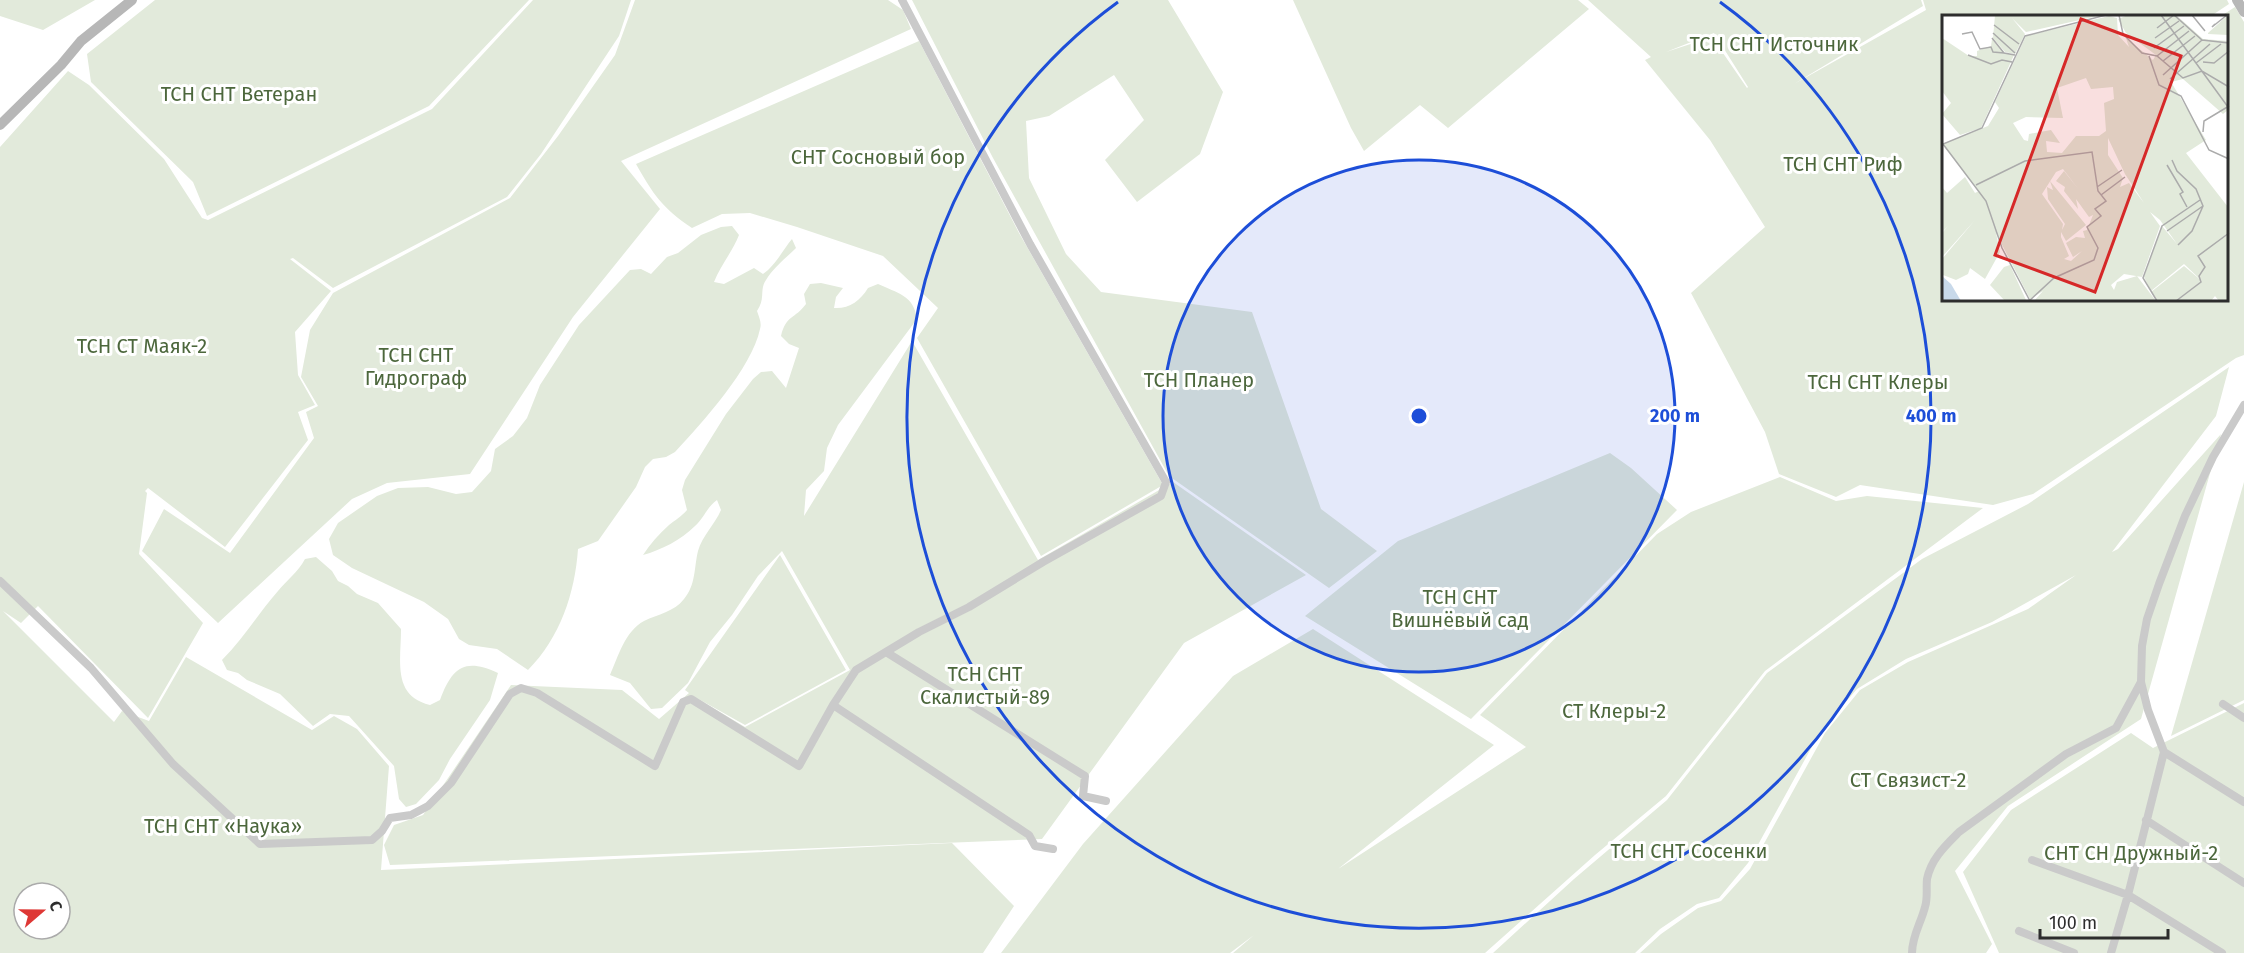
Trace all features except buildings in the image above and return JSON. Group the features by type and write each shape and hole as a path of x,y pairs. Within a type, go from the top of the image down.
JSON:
{"main road":[{"path":"0,125 61,65 81,41 132,0"},
{"path":"2237,0 2244,12"}],"street":[{"path":"0,581 91,668 173,764 260,844 372,840 382,831 390,818 411,815 428,806 451,783 510,694 521,688 537,693 655,766 683,702 692,699 799,766 833,705 856,670 1161,496 1166,482 1029,244 902,0"},
{"path":"2111,953 2164,752 2148,710 2141,682 2142,646 2147,618 2185,516 2214,457 2244,405"},
{"path":"886,652 1085,776 1083,796 1106,801"},
{"path":"1912,953 1912,940 1925,909 1927,880 1933,861 1947,844 1959,832 2066,754 2116,728 2141,682"},
{"path":"2223,704 2244,718"},
{"path":"833,705 1029,835 1035,846 1053,849"},
{"path":"2164,752 2244,802"},
{"path":"2146,820 2244,883"},
{"path":"2032,860 2128,895 2222,953"},
{"path":"2019,931 2074,953"}],"green space":[{"path":"0,0 95,0 43,30 0,16"},
{"name":"ТСН СНТ Ветеран","path":"155,0 529,0 429,106 207,216 193,182 91,82 87,54"},
{"path":"533,0 631,0 619,36 541,154 507,197 333,288 293,258 290,259 331,291 295,332 298,375 315,405 298,412 308,440 225,547 148,488 145,491 147,493 139,554 203,623 148,718 38,606 21,623 3,611 114,722 122,711 149,721 186,657 312,730 334,716 357,729 389,766 381,870 952,843 1014,906 983,953 0,953 0,147 68,71 89,85 164,159 202,218 208,220 432,109"},
{"name":"ТСН СНТ Гидрограф","path":"635,0 888,0 903,10 911,29 621,161 660,209 573,317 470,474 387,483 352,499 218,623 142,551 164,509 230,553 314,438 306,412 318,406 301,377 310,330 333,293 510,198 558,136 615,55"},
{"name":"ТСН Планер","path":"912,0 1168,0 1223,92 1200,154 1137,202 1105,160 1144,120 1114,75 1049,116 1026,121 1029,178 1066,254 1101,292 1252,312 1321,509 1377,551 1329,588 1169,476 993,158"},
{"path":"1293,0 1578,0 1589,9 1448,128 1420,105 1364,151 1351,128"},
{"path":"1588,0 1921,0 1923,6 1794,84 1926,10 1923,0 2227,0 2229,4 2212,15 1942,15 1942,302 2229,302 2229,15 2223,15 2235,7 2244,22 2244,355 2236,358 2033,494 1993,505 1860,485 1836,497 1779,474 1765,432 1691,293 1765,227 1710,140 1645,60 1651,57","holes":["1714,33 1747,88 1712,37 1666,52"]},
{"name":"СНТ Сосновый бор","path":"919,41 1019,233 1163,485 1041,556 917,338 938,308 883,256 797,227 750,213 722,214 692,228 659,200 636,164"},
{"path":"732,226 739,235 714,282 724,284 754,268 763,274 775,263 792,239 796,248 772,271 764,284 757,311 761,324 755,344 737,377 699,426 675,452 666,457 653,459 645,467 636,487 598,541 578,549 573,582 564,614 549,644 528,670 497,649 469,645 459,639 448,619 424,602 352,568 333,555 329,539 338,523 377,496 398,488 428,487 456,494 472,492 491,471 495,449 513,436 527,418 540,385 579,325 630,270 641,269 651,274 667,257 678,253 701,235 721,227"},
{"name":"ТСН СНТ Скалистый-89","path":"821,283 843,288 836,297 834,308 854,303 868,288 878,284 904,296 912,305 917,319 838,425 827,448 824,471 806,490 804,516 912,341 1038,560 1173,482 1306,575 1184,643 1042,839 390,865 384,845 394,825 423,815 511,685 622,690 659,719 689,693 685,690 780,555 846,670 745,725 695,697 745,727 850,670 782,551 758,576 732,615 710,642 688,683 662,708 651,709 630,683 610,675 623,645 637,625 676,607 688,594 693,582 700,546 721,510 717,500 684,536 643,555 662,532 687,510 682,490 685,480 726,414 753,379 761,372 772,371 786,388 799,348 789,344 781,336 783,329 785,324 806,304 804,294 810,284"},
{"path":"2229,367 2216,416 2112,552 2118,549 2221,434 2141,719 2008,806 1955,871 1992,944 1986,953 1640,953 1661,934 1698,908 1721,901 1750,869 1825,733 1860,690 1908,662 2028,609 2076,575 1992,622 1906,659 1857,689 1820,732 1748,863 1719,898 1697,904 1660,929 1635,953 1493,953 1574,879 1667,800 1767,673 1922,559 2028,504"},
{"name":"ТСН СНТ Вишнёвый сад","path":"1610,453 1631,468 1677,510 1471,719 1305,616 1398,541"},
{"name":"СТ Клеры-2","path":"1780,477 1836,501 1867,496 1983,508 1765,671 1666,796 1595,855 1485,953 1233,953 1254,935 1230,953 1001,953 1083,844 1233,676 1313,629 1494,745 1338,869 1526,747 1480,715 1657,534 1691,512"},
{"path":"2244,482 2244,700 2171,736"},
{"path":"316,557 332,571 338,581 357,594 378,603 401,629 401,676 409,694 418,700 430,705 440,700 449,680 461,668 476,666 498,673 490,700 450,759 439,780 416,804 406,807 399,799 394,766 349,716 330,714 313,726 280,694 247,680 238,673 227,670 222,660 305,559"},
{"name":"СНТ СН Дружный-2","path":"2244,703 2244,953 1999,953 1963,872 2011,810 2131,733 2153,748"}],"park label":[{"name":"ТСН СНТ Источник","path":"1774,44"},
{"name":"ТСН СНТ Риф","path":"1843,164"},
{"name":"ТСН СТ Маяк-2","path":"142,346"},
{"name":"ТСН СНТ Клеры","path":"1878,382"},
{"name":"СТ Связист-2","path":"1908,780"},
{"name":"ТСН СНТ «Наука»","path":"223,826"},
{"name":"ТСН СНТ Сосенки","path":"1689,851"}]}
